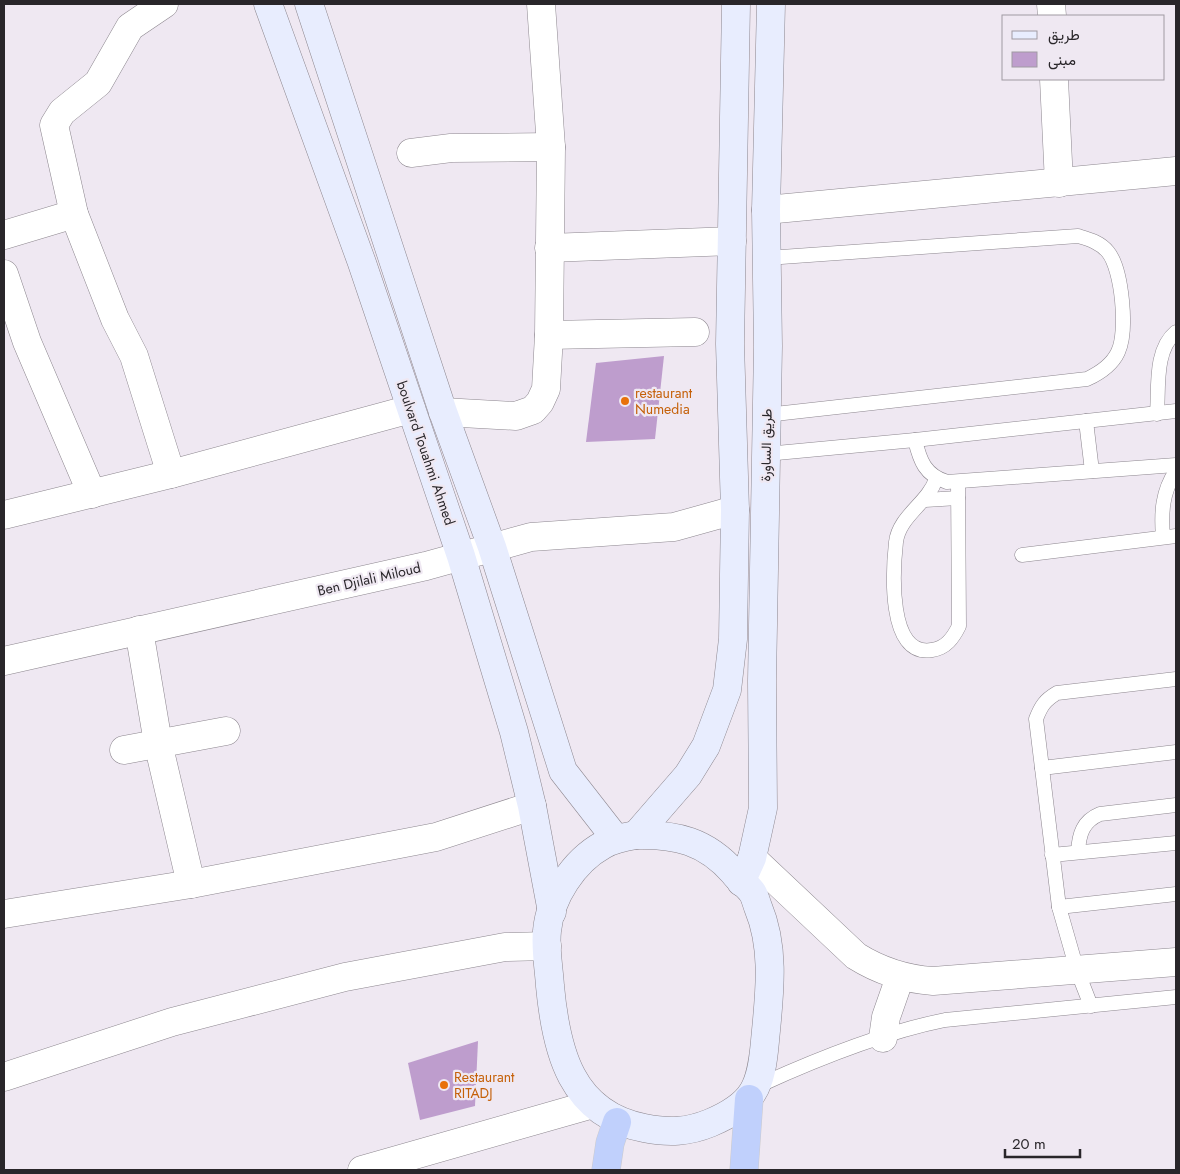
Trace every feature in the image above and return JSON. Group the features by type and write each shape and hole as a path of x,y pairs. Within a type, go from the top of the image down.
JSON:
{"highway":[{"path":"744,1170 754,1092"},
{"path":"606,1170 610,1143 617,1122"}],"main road":[{"name":"boulvard Touahmi Ahmed","path":"268,4 362,263 461,556 514,732 532,806 552,912"},
{"path":"309,4 442,412 492,547 563,771 626,837 666,835 686,839 727,865 747,870 752,892 765,924 769,946 768,1006 763,1058 754,1092 716,1120 695,1129 678,1132 656,1131 617,1122 593,1104 570,1075 562,1057 554,1020 546,931 557,898 573,871 587,856 626,837 688,775 706,746 726,690 733,639 735,510 730,344 736,4"},
{"name":"طريق الساورة","path":"747,870 763,808 762,681 768,346 766,210 771,4"},
{"path":"730,344 768,346"},
{"path":"729,671 762,681"}],"street":[{"path":"164,4 130,27 98,83 62,112 54,125 74,214 115,319 134,356 171,474"},
{"path":"442,412 516,416 533,410 540,402 546,390 549,336 548,248 551,147 541,4"},
{"path":"1054,80 1059,182"},
{"path":"411,153 451,148 551,147"},
{"path":"766,210 1176,172"},
{"path":"4,235 74,214"},
{"path":"548,248 732,241"},
{"path":"4,274 27,342 92,494"},
{"path":"549,336 696,332"},
{"path":"4,515 171,474 411,408"},
{"name":"Ben Djilali Miloud","path":"4,661 426,566 531,537 674,527 735,510"},
{"path":"140,630 158,743 191,884"},
{"path":"124,750 226,731"},
{"path":"4,914 191,884 436,837 532,806"},
{"path":"747,870 856,956 900,977 933,981 1176,962"},
{"path":"4,1077 172,1022 345,977 505,947 547,946"},
{"path":"883,1038 886,1017 900,977"},
{"path":"362,1170 593,1104"}],"lane":[{"path":"766,258 1078,236 1094,241 1107,251 1116,265 1123,326 1122,339 1114,358 1100,373 1087,378 766,415"},
{"path":"1157,414 1160,360 1165,346 1176,332"},
{"path":"766,454 915,440 1176,411"},
{"path":"1086,421 1092,471"},
{"path":"915,440 921,464 936,479 947,482 1176,465"},
{"path":"1022,555 1169,536 1161,514 1164,496 1176,471"},
{"path":"936,479 925,500 899,531 894,565 899,630 908,643 915,648 931,651 948,643 959,626 958,482"},
{"path":"925,500 958,498"},
{"path":"1091,1006 1077,970 1059,907 1036,719 1040,708 1047,699 1057,693 1176,679"},
{"path":"1042,768 1176,752"},
{"path":"1078,852 1083,828 1093,817 1100,814 1176,804"},
{"path":"1052,855 1176,843"},
{"path":"1059,907 1176,894"},
{"path":"754,1092 807,1064 922,1025 945,1020 1176,997"}],"building":[{"name":"restaurant Numedia","path":"664,356 655,439 586,442 596,363"},
{"name":"Restaurant RITADJ","path":"478,1041 475,1106 420,1120 408,1063"}],"place":[{"name":"restaurant Numedia","path":"625,401"},
{"name":"Restaurant RITADJ","path":"444,1085"}]}
